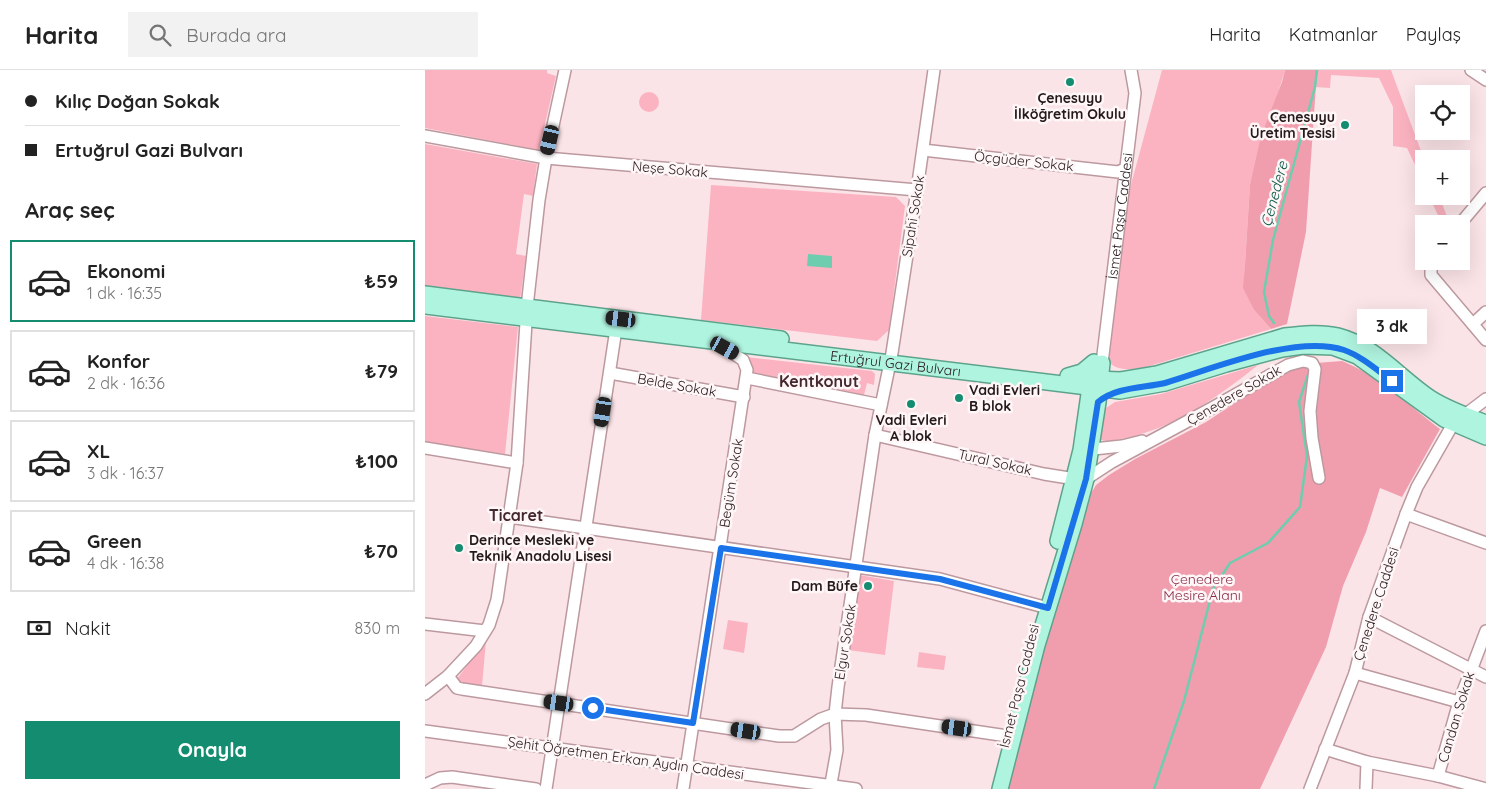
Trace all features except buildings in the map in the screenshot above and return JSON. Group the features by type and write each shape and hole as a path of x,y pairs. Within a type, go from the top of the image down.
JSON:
{"main road":[{"name":"Ertuğrul Gazi Bulvarı","path":"425,294 616,329 715,342 891,358"},
{"name":"Ertuğrul Gazi Bulvarı","path":"425,306 527,313 891,358 1067,380 1095,389 1120,385 1285,336 1325,334 1359,344 1459,420 1486,437"},
{"path":"1098,363 1120,385 1107,395 1095,389 1084,393 1067,380 1082,372 1098,363"},
{"name":"İsmet Paşa Caddesi","path":"993,789 1010,736 1063,524 1080,479 1098,363"},
{"name":"Ertuğrul Gazi Bulvarı","path":"1459,420 1486,423"},
{"name":"İsmet Paşa Caddesi","path":"1000,789 1010,736"}],"street":[{"path":"425,694 448,676 476,646 494,612 497,600 517,463 534,240 546,158 565,70"},
{"name":"Sipahi Sokak","path":"881,405 891,358 934,70"},
{"name":"İsmet Paşa Caddesi","path":"1122,170 1128,93 1125,70"},
{"name":"İsmet Paşa Caddesi","path":"1098,363 1122,170 1135,93 1131,70"},
{"path":"1471,70 1486,80"},
{"name":"Neşe Sokak","path":"425,136 546,158 917,190"},
{"name":"Öçgüder Sokak","path":"923,150 1122,170"},
{"path":"1468,215 1486,193"},
{"path":"1431,270 1431,275 1486,340"},
{"path":"1473,324 1486,312"},
{"path":"546,789 616,329"},
{"path":"715,342 735,353 743,360 747,370 747,378 881,405"},
{"name":"Çenedere Sokak","path":"1080,479 1161,436 1287,364 1303,362 1312,364 1315,369 1311,411 1312,438 1319,478"},
{"name":"Belde Sokak","path":"610,373 744,397"},
{"name":"Begüm Sokak","path":"683,789 747,378"},
{"path":"1459,420 1486,399"},
{"name":"Elgur Sokak","path":"830,787 837,750 835,714 838,687 881,405"},
{"name":"Çenedere Caddesi","path":"1310,789 1355,673 1369,617 1406,514 1417,487 1459,420"},
{"name":"Tural Sokak","path":"875,435 1045,474 1080,479"},
{"name":"Çenedere Sokak","path":"1086,449 1122,446 1161,436"},
{"path":"425,448 517,463"},
{"path":"1406,514 1486,543"},
{"path":"509,517 940,579 1044,606"},
{"path":"1369,617 1486,677"},
{"path":"425,624 485,631"},
{"name":"Candan Sokak","path":"1438,776 1459,702 1486,631"},
{"path":"1355,673 1459,702"},
{"path":"448,676 457,688 462,689 788,736 801,733 821,719 835,714 866,715 1010,736"},
{"name":"Şehit Öğretmen Erkan Aydın Caddesi","path":"425,731 856,789"},
{"path":"1325,749 1367,762 1438,776 1486,789"},
{"path":"1366,789 1367,762"},
{"path":"425,785 440,778 452,777 536,789"}],"shaded area":[{"path":"425,70 547,70 547,73 556,76 539,150 425,128"},
{"path":"1162,70 1285,70 1250,185 1245,264 1244,288 1254,310 1271,329 1143,368 1124,369 1116,367 1108,361 1111,342 1108,330 1120,240 1129,192"},
{"path":"1317,70 1391,70 1415,135 1415,140 1417,140 1421,150 1415,150 1415,165 1407,148 1393,146 1393,107 1379,78 1331,75 1330,88 1315,87"},
{"path":"649,92 656,95 659,102 656,109 649,112 642,109 639,102 642,95"},
{"path":"425,144 537,164 533,196 524,194 516,254 526,256 520,300 425,288"},
{"path":"711,185 896,197 905,206 889,330 877,341 701,320"},
{"path":"1433,205 1443,205 1446,215 1438,215"},
{"path":"808,254 832,256 832,268 807,266"},
{"path":"425,316 518,327 505,454 425,442"},
{"path":"746,357 872,371 875,374 874,385 867,383 864,395 751,374"},
{"path":"1258,365 1212,400 1179,419 1161,427 1125,438 1108,441 1099,439 1100,425 1106,408 1115,402 1161,394"},
{"path":"859,575 894,581 885,655 848,650"},
{"path":"728,620 748,623 744,653 723,649"},
{"path":"486,641 482,686 458,683 456,680"},
{"path":"919,652 946,656 944,670 917,667"}],"green space":[{"path":"1285,70 1317,70 1306,232 1287,324 1271,329 1254,310 1243,288 1250,185 1261,136"},
{"name":"Çenedere Mesire Alanı","path":"1342,361 1380,382 1440,429 1402,497 1380,488 1366,532 1343,586 1326,647 1260,789 1007,789 1040,647 1083,512 1096,485 1135,459 1206,422 1281,373 1297,366"}],"waterway":[{"name":"Çenedere","path":"1274,323 1269,316 1264,292 1273,240 1315,87 1317,70"},
{"path":"1154,789 1184,701 1213,589 1230,563 1268,543 1300,507 1307,456 1299,402 1308,375"}],"place":[{"name":"Çenesuyu İlköğretim Okulu","path":"1070,82"},
{"name":"Çenesuyu Üretim Tesisi","path":"1345,125"},
{"name":"Vadi Evleri B blok","path":"959,398"},
{"name":"Vadi Evleri A blok","path":"911,404"},
{"name":"Derince Mesleki ve Teknik Anadolu Lisesi","path":"459,548"},
{"name":"Dam Büfe","path":"868,586"}],"district":[{"name":"Kentkonut","path":"819,381"},
{"name":"Ticaret","path":"516,515"}],"route":[{"path":"593,708 693,723 721,548 940,579 1048,608 1086,479 1098,402 1107,395 1120,390 1133,390 1165,383 1269,352 1319,345 1346,350 1392,381"}]}
